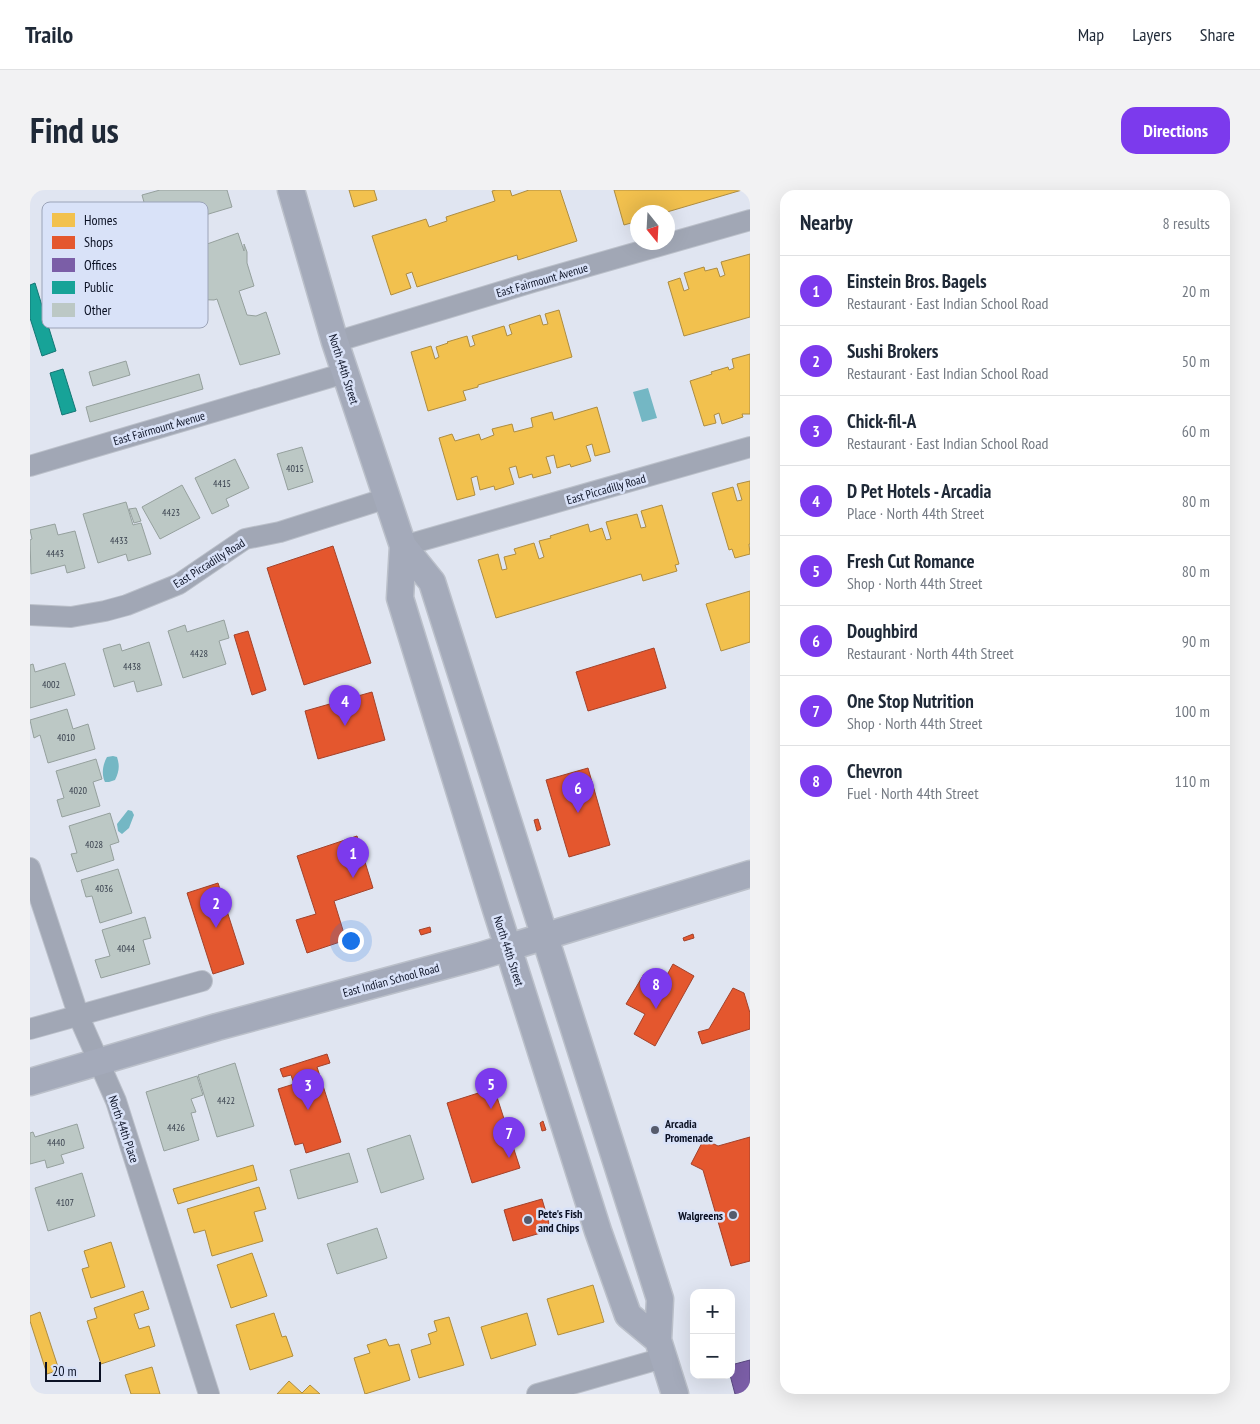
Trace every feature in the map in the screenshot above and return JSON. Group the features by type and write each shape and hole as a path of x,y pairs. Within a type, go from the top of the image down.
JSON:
{"main road":[{"name":"North 44th Street","path":"291,190 335,342 403,546 400,598 598,1231 628,1315 660,1349"},
{"name":"North 44th Street","path":"403,546 432,582 660,1299 660,1349 674,1394"},
{"name":"East Indian School Road","path":"30,1082 216,1027 508,947 750,874"}],"street":[{"name":"East Fairmount Avenue","path":"335,342 533,282 750,220"},
{"name":"East Fairmount Avenue","path":"30,466 345,373"},
{"name":"East Piccadilly Road","path":"403,546 750,447"},
{"name":"East Piccadilly Road","path":"30,615 71,617 127,605 179,584 245,539 289,529 388,498"},
{"name":"North 44th Place","path":"30,868 79,1017 116,1102 209,1394"},
{"path":"30,1029 79,1017 202,981"},
{"path":"537,1394 660,1349"}],"water":[{"path":"648,388 657,418 642,422 633,392"},
{"path":"107,757 117,757 118,760 117,774 115,780 105,782 104,763"},
{"path":"128,810 132,811 134,815 129,828 122,834 118,831 117,824"}],"building: Homes":[{"path":"349,190 374,190 377,200 354,207"},
{"path":"510,190 512,196 529,190 560,190 577,241 518,260 517,255 417,287 412,272 406,274 411,288 391,295 372,236 426,219 429,227 447,221 446,217 495,201 492,191"},
{"path":"614,190 742,190 675,210 675,205 630,205 630,223 624,225"},
{"path":"750,254 750,317 684,336 668,282 680,278 684,291 689,289 684,273 704,267 705,271 717,268 720,277 725,275 721,262"},
{"path":"559,310 572,357 478,385 478,387 463,391 466,400 428,411 411,352 431,346 435,359 439,357 436,347 447,342 467,336 470,347 475,345 472,336 504,326 507,336 512,334 509,325 540,315 543,325 548,324 545,314"},
{"path":"750,354 750,414 742,414 743,417 722,424 719,413 714,415 716,423 704,426 690,381 712,374 711,372 728,367 729,370 734,368 732,359"},
{"path":"597,407 610,452 595,456 592,444 586,446 591,461 571,467 570,464 557,468 554,455 546,457 551,473 533,478 532,474 519,478 516,466 509,468 514,484 495,490 494,486 480,490 477,476 471,478 475,495 457,500 439,438 452,434 455,441 479,434 481,440 494,435 492,429 512,424 514,432 533,427 531,418 552,412 554,420"},
{"path":"750,481 750,554 735,558 732,549 729,550 712,493 733,487 737,501 742,500 737,484"},
{"path":"662,505 679,564 675,565 677,571 643,581 641,574 496,618 478,560 498,554 502,570 507,569 504,557 516,554 514,549 534,543 539,559 544,557 539,541 588,524 590,532 602,528 606,540 611,539 606,522 637,514 641,528 646,527 641,511"},
{"path":"750,591 750,642 721,651 706,604"},
{"path":"253,1165 257,1180 178,1204 173,1189"},
{"path":"259,1187 266,1209 254,1212 263,1241 212,1256 205,1230 194,1233 187,1209"},
{"path":"111,1242 125,1287 91,1298 82,1269 89,1267 84,1251"},
{"path":"252,1253 267,1296 231,1308 217,1265"},
{"path":"593,1285 604,1322 558,1335 547,1299"},
{"path":"143,1291 149,1309 134,1314 139,1329 149,1326 155,1346 101,1364 87,1321 97,1318 94,1308"},
{"path":"40,1312 59,1370 47,1374 30,1321 30,1316"},
{"path":"274,1313 282,1337 286,1336 293,1356 250,1370 236,1325"},
{"path":"527,1313 536,1345 491,1359 481,1327"},
{"path":"449,1317 464,1365 419,1378 411,1350 431,1344 428,1334 437,1331 434,1321"},
{"path":"386,1339 389,1346 399,1344 410,1380 365,1394 354,1358 370,1353 367,1345"},
{"path":"152,1367 160,1394 131,1394 125,1375"},
{"path":"289,1381 302,1393 310,1385 320,1394 277,1394"}],"building: Shops":[{"path":"333,546 371,663 304,685 267,568"},
{"path":"248,631 266,690 252,695 234,635"},
{"path":"654,648 666,688 588,711 576,672"},
{"path":"372,692 385,740 318,759 305,711"},
{"path":"588,768 610,845 569,857 546,780"},
{"path":"538,819 541,829 537,831 534,820"},
{"path":"357,836 373,888 334,901 346,940 307,953 296,920 316,914 297,856"},
{"path":"218,883 244,964 213,974 187,893"},
{"path":"430,927 431,932 421,935 419,930"},
{"path":"693,934 694,938 684,941 683,938"},
{"path":"673,964 694,976 655,1046 634,1034 645,1014 626,1004 644,974 662,984"},
{"path":"733,988 744,993 750,1013 750,1029 702,1044 698,1032 709,1029"},
{"path":"327,1054 330,1063 317,1067 341,1142 306,1153 303,1143 295,1145 278,1089 294,1084 291,1075 283,1077 280,1069"},
{"path":"494,1088 520,1168 472,1183 447,1103"},
{"path":"543,1121 546,1130 542,1131 540,1123"},
{"name":"Walgreens","path":"750,1137 750,1261 731,1266 703,1170 691,1164 704,1139 718,1146"},
{"name":"Pete's Fish and Chips","path":"542,1199 551,1230 513,1241 504,1210"}],"building: Offices":[{"path":"750,1360 750,1394 735,1394 731,1379 735,1379 735,1364"}],"building: Public":[{"path":"35,283 42,306 42,328 49,328 56,351 42,356 30,318 30,285"},
{"path":"63,369 76,411 62,415 50,373"}],"building: Other":[{"path":"160,190 227,190 232,207 208,214 208,202 144,202 142,195"},
{"path":"238,233 244,251 244,244 247,252 247,263 254,286 239,291 247,315 256,316 266,312 280,354 240,365 217,299 208,300 208,244"},
{"path":"126,361 130,375 93,386 89,372"},
{"path":"199,374 203,389 90,422 86,407"},
{"path":"302,447 313,482 288,490 277,454"},
{"path":"235,459 249,488 226,499 229,506 212,514 195,478"},
{"path":"182,485 200,518 160,539 142,507"},
{"path":"126,502 133,525 141,523 151,554 128,561 126,554 98,563 83,514"},
{"path":"136,508 141,521 134,523 129,509"},
{"path":"55,524 58,535 75,531 85,568 67,573 65,565 31,574 30,540 32,539 30,530"},
{"path":"224,620 229,638 219,641 226,664 183,678 168,631 185,625 187,632"},
{"path":"149,642 162,685 137,692 134,681 114,687 103,649 120,644 122,651"},
{"path":"65,663 75,695 30,708 30,665 33,664 35,672"},
{"path":"67,709 73,729 88,724 95,749 48,763 40,735 34,738 30,720"},
{"path":"96,759 102,779 93,782 100,806 62,817 57,800 64,798 56,771"},
{"path":"110,813 119,842 110,845 114,860 77,872 71,854 77,853 69,826"},
{"path":"118,869 132,913 100,923 92,896 86,897 81,880"},
{"path":"145,917 151,938 143,940 150,964 101,978 95,960 110,956 102,930"},
{"path":"235,1063 254,1126 217,1137 198,1075"},
{"path":"197,1076 203,1095 191,1099 196,1112 191,1113 199,1140 164,1151 146,1092"},
{"path":"77,1124 84,1148 61,1155 64,1163 47,1168 45,1160 30,1164 30,1133 33,1132 35,1137"},
{"path":"410,1135 424,1179 381,1193 367,1149"},
{"path":"349,1153 358,1182 298,1199 290,1170"},
{"path":"82,1173 95,1216 48,1231 35,1188"},
{"path":"377,1228 387,1258 337,1274 327,1244"}],"place":[{"name":"D Pet Hotels - Arcadia","path":"345,726"},
{"name":"Doughbird","path":"578,813"},
{"name":"Einstein Bros. Bagels","path":"353,878"},
{"name":"Sushi Brokers","path":"216,928"},
{"name":"Chevron","path":"656,1009"},
{"name":"Fresh Cut Romance","path":"491,1109"},
{"name":"Chick-fil-A","path":"308,1110"},
{"name":"Arcadia Promenade","path":"655,1130"},
{"name":"One Stop Nutrition","path":"509,1158"},
{"name":"Walgreens","path":"733,1215"},
{"name":"Pete's Fish and Chips","path":"528,1220"}]}
